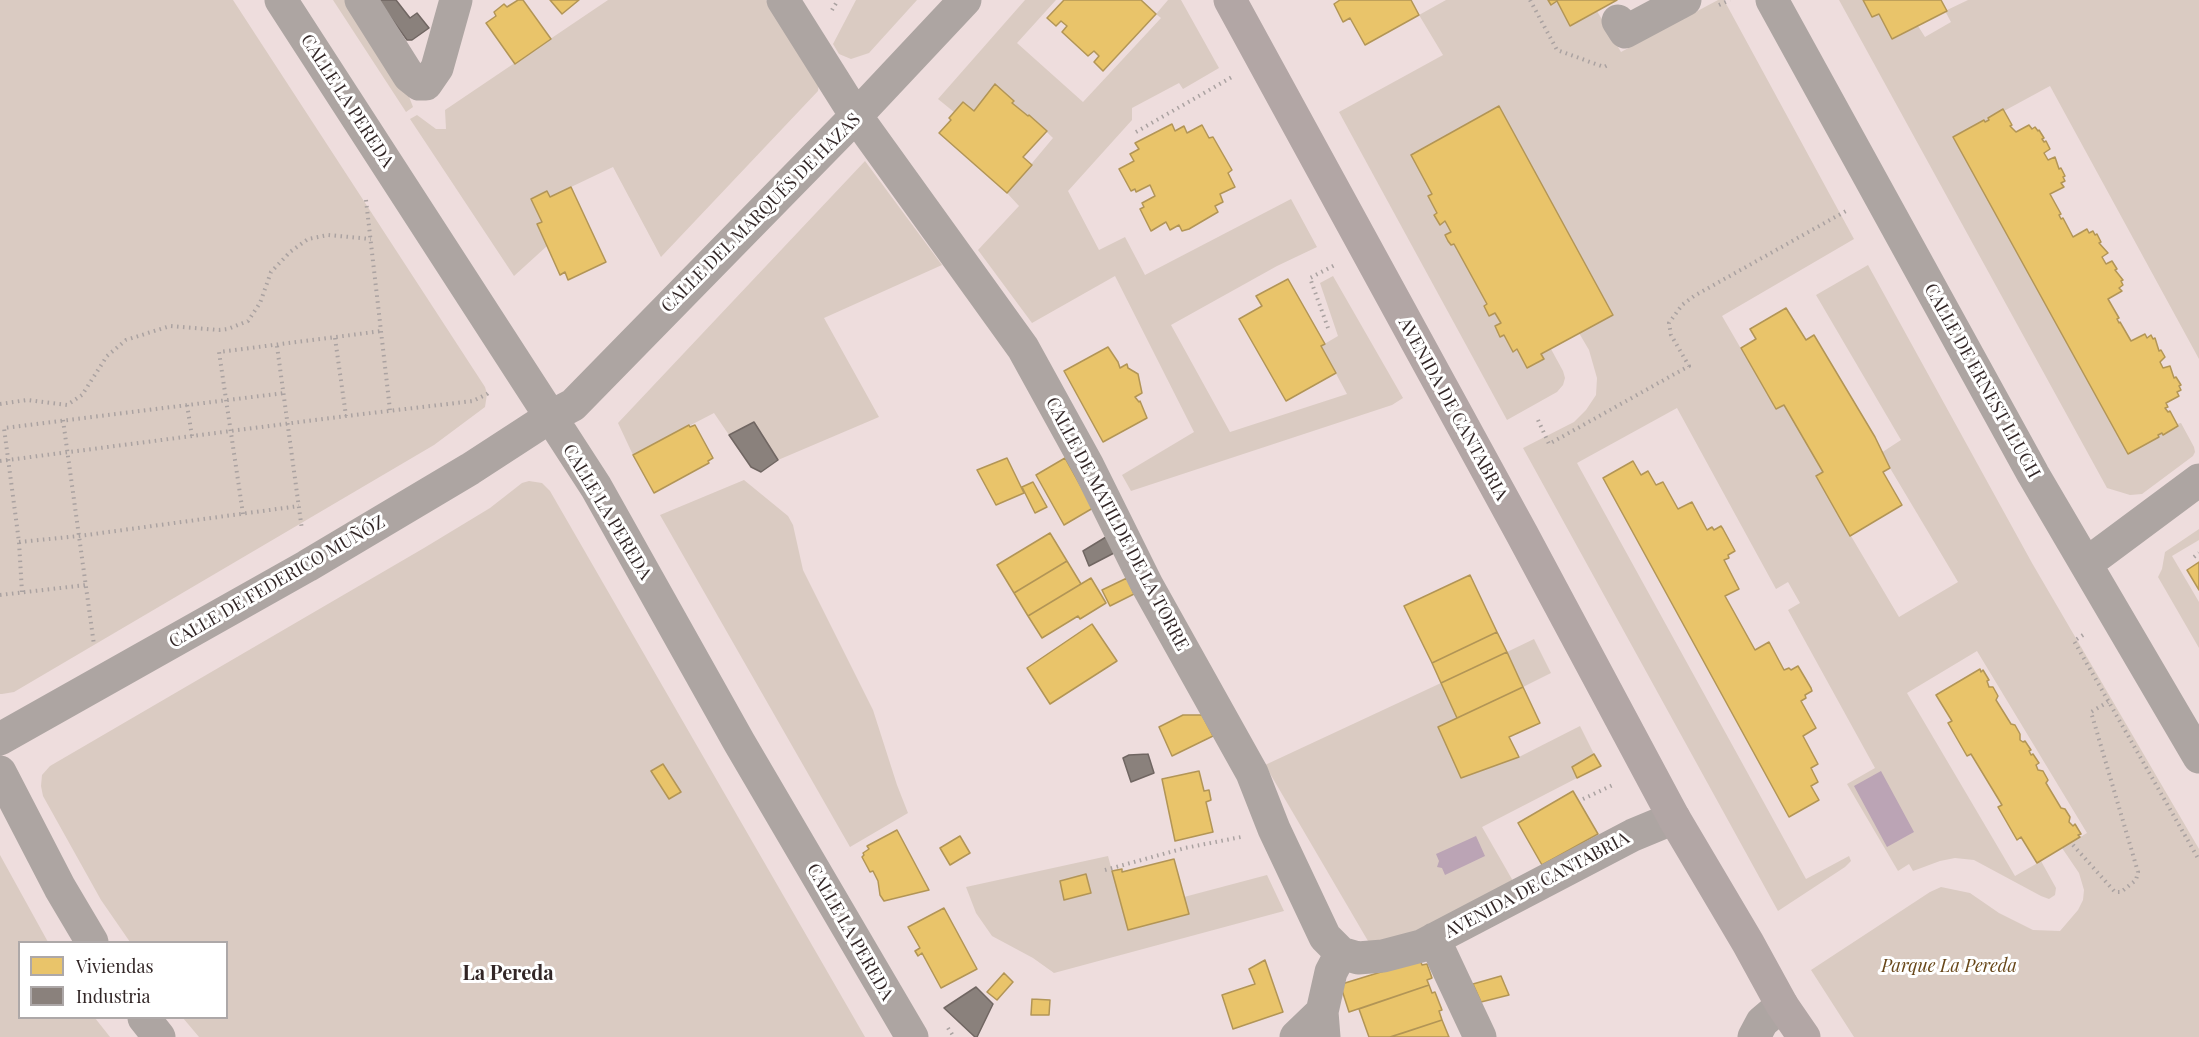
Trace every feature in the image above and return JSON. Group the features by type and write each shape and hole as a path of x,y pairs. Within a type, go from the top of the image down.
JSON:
{"main road":[{"name":"AVENIDA DE CANTABRIA","path":"1230,0 1522,534 1674,818 1782,1005 1804,1037"}],"street":[{"name":"CALLE LA PEREDA","path":"281,0 596,487 751,761 912,1037"},
{"path":"362,0 409,76 418,84 426,84 437,68 456,0"},
{"name":"CALLE DE MATILDE DE LA TORRE","path":"783,0 856,116 1023,348 1088,466 1147,585 1252,773 1274,829 1325,937 1341,953"},
{"name":"CALLE DEL MARQUÉS DE HAZAS","path":"549,417 573,405 856,116 965,0"},
{"path":"1618,21 1625,32 1685,0"},
{"name":"CALLE DE ERNEST LLUCH","path":"1772,0 2033,474 2199,757"},
{"name":"CALLE DE FEDERICO MUÑÓZ","path":"0,739 307,566 470,469 549,417"},
{"path":"2086,564 2199,480"},
{"path":"0,772 60,888 91,941"},
{"name":"AVENIDA DE CANTABRIA","path":"1434,939 1633,835 1674,818"},
{"path":"1296,1037 1323,1024 1331,972 1341,953 1358,958 1383,956 1421,946 1434,939 1480,1037"},
{"path":"1754,1037 1762,1022 1782,1005"},
{"path":"146,1019 159,1037"}],"path":[{"path":"1136,132 1226,80"},
{"path":"366,197 390,410"},
{"path":"1538,420 1549,444 1689,366 1671,335 1669,323 1682,305 1694,296 1846,211"},
{"path":"0,404 27,400 67,405 82,395 107,356 126,340 170,326 219,330 248,321 260,303 271,272 290,252 308,239 328,235 371,239"},
{"path":"1328,268 1310,278 1328,328"},
{"path":"243,514 219,352 381,331"},
{"path":"335,338 346,416"},
{"path":"276,346 307,566"},
{"path":"0,460 390,410 474,402 488,394 515,359"},
{"path":"22,592 19,542 4,428 284,393"},
{"path":"188,405 192,436"},
{"path":"63,420 93,642 112,675"},
{"path":"19,542 299,506"},
{"path":"2194,557 2199,553"},
{"path":"0,594 86,585"},
{"path":"2083,635 2074,641 2199,860"},
{"path":"2073,845 2115,892 2121,892 2136,880 2138,872 2091,712 2108,702"},
{"path":"1583,799 1609,787"},
{"path":"1105,870 1185,848 1250,835"}],"green space":[{"path":"0,0 233,0 485,387 487,394 485,407 434,445 14,692 2,694 0,694"},
{"path":"333,0 351,0 403,81 413,107 406,112"},
{"path":"608,0 766,0 819,83 818,91 661,257 613,167 550,197 547,192 531,199 542,222 537,225 547,246 514,276 410,119 417,115 436,129 446,129 445,110"},
{"path":"856,0 917,0 869,53 851,59 839,54 833,44"},
{"path":"1025,0 1056,0 1017,43 1083,102 1161,18 1156,14 1168,0 1181,0 1219,68 1183,89 1179,83 1132,108 1132,120 1068,191 1099,250 1125,237 1145,275 1291,199 1317,247 1277,266 1171,325 1230,432 1347,394 1321,346 1338,336 1320,283 1333,276 1403,398 1392,405 1131,491 1122,475 1194,432 1115,276 1032,323 978,250 1019,206 1007,193 1053,138 1029,115 1012,103 1014,101 995,84 974,111 963,102 954,112 938,99"},
{"name":"Parque La Pereda","path":"1446,0 1548,0 1551,5 1557,1 1597,11 1621,52 1718,0 1724,0 1854,239 1722,316 1776,409 1784,405 1823,472 1816,477 1899,617 1958,582 1881,453 1901,440 1816,295 1868,265 2032,563 2199,849 2199,1037 1854,1037 1811,970 1941,887 1970,893 1999,913 2033,930 2060,931 2078,910 2083,900 2084,890 2079,873 2062,848 2087,833 1977,651 1907,693 2015,876 2041,861 2056,888 2055,895 2049,899 2041,896 1974,860 1955,858 1913,871 1909,864 1898,871 1847,784 1875,768 1788,610 1800,603 1788,582 1776,589 1677,408 1577,463 1806,879 1849,856 1851,861 1845,867 1778,911 1523,448 1574,422 1586,410 1596,395 1597,378 1589,350 1579,333 1613,314 1499,106 1411,155 1432,194 1428,196 1437,213 1434,215 1440,225 1445,221 1451,232 1445,235 1451,245 1454,244 1487,304 1484,306 1489,316 1495,313 1501,323 1495,327 1500,336 1504,335 1513,351 1517,349 1543,359 1541,354 1551,349 1563,371 1565,378 1563,385 1557,392 1507,420 1339,112 1443,55 1419,15"},
{"path":"1839,0 1863,0 1872,17 1879,14 1893,39 1918,26 1925,37 1951,22 1945,11 1968,0 2199,0 2199,359 2050,86 1985,122 2003,227 2092,388 2159,437 2158,435 2162,433 2164,435 2181,423 2194,447 2193,456 2142,494 2130,495 2107,488"},
{"path":"865,161 942,265 824,318 879,417 778,460 754,423 729,435 714,413 633,455 618,423"},
{"path":"744,480 788,516 793,525 803,570 873,710 908,813 850,847 660,515"},
{"path":"529,481 542,483 550,491 865,1037 199,1037 184,1019 228,1019 228,941 129,941 101,900 43,796 42,775 50,766 424,548 490,508 522,483"},
{"path":"2199,529 2199,540 2172,556 2199,602 2199,648 2158,577 2165,552"},
{"path":"1534,639 1551,673 1523,687 1507,652"},
{"path":"1441,683 1457,718 1438,727 1461,778 1519,757 1580,726 1594,754 1572,767 1577,778 1482,827 1513,881 1400,942 1368,941 1265,765"},
{"path":"0,855 47,941 18,941 18,1019 96,1019 110,1037 0,1037"},
{"path":"1108,856 1128,930 1189,914 1184,897 1267,875 1284,911 1054,973 1033,958 992,936 976,913 966,887"}],"shaded area":[{"path":"1881,771 1914,832 1887,847 1854,786"},
{"path":"1476,836 1485,856 1445,875 1442,868 1437,867 1439,861 1436,854"}],"building: Viviendas":[{"path":"518,0 523,0 551,39 515,64 486,23 496,16 494,12 504,4 507,7"},
{"path":"550,0 579,0 562,14"},
{"path":"1064,0 1141,0 1156,14 1103,71 1094,62 1099,56 1094,51 1088,56 1062,32 1067,26 1061,21 1056,26 1047,18"},
{"path":"1340,0 1411,0 1419,15 1365,45 1350,18 1343,22 1334,4"},
{"path":"1548,0 1617,0 1570,26 1557,1 1551,5"},
{"path":"1863,0 1941,0 1947,11 1892,39 1879,14 1872,17"},
{"path":"995,84 1014,101 1012,103 1047,131 1023,157 1032,165 1007,193 939,133 963,102 974,111"},
{"path":"1499,106 1613,315 1541,354 1544,359 1527,368 1517,349 1513,352 1504,335 1500,337 1495,326 1501,323 1495,313 1489,316 1484,306 1487,304 1454,244 1451,245 1445,235 1451,232 1445,221 1440,225 1434,215 1437,213 1428,196 1432,194 1411,155"},
{"path":"2003,109 2012,125 2010,126 2016,132 2029,125 2032,129 2035,127 2039,130 2044,138 2042,139 2046,141 2050,149 2044,153 2048,160 2055,157 2059,169 2061,168 2065,176 2063,177 2065,181 2061,183 2064,187 2050,194 2061,214 2059,215 2061,219 2063,218 2073,237 2087,229 2089,233 2093,231 2095,235 2097,234 2101,242 2099,243 2108,253 2102,257 2106,264 2112,261 2117,269 2115,270 2123,280 2121,281 2123,285 2119,288 2122,291 2108,299 2119,318 2117,319 2119,323 2131,341 2145,334 2147,338 2151,335 2153,339 2155,338 2159,351 2161,350 2165,357 2160,362 2163,368 2170,366 2174,378 2176,377 2181,385 2179,386 2181,390 2177,392 2179,396 2166,403 2168,407 2165,408 2168,412 2170,411 2178,426 2163,435 2162,433 2158,435 2159,437 2128,454 1953,137 1984,120 1985,122 1989,120 1988,118"},
{"path":"1172,124 1175,131 1184,126 1187,133 1202,125 1209,138 1213,137 1232,170 1228,173 1235,187 1220,194 1223,202 1215,206 1218,212 1189,229 1182,231 1179,225 1170,230 1166,222 1151,231 1140,209 1144,207 1142,203 1155,196 1150,185 1136,192 1135,189 1131,191 1119,169 1134,161 1130,154 1139,149 1135,143"},
{"path":"571,187 606,262 568,280 565,272 560,275 537,224 542,222 531,199 547,191 550,197"},
{"path":"1288,279 1325,344 1321,346 1336,373 1286,401 1239,319 1262,306 1256,296"},
{"path":"1786,308 1806,340 1814,335 1875,437 1890,468 1883,472 1902,505 1850,536 1816,476 1823,472 1784,405 1776,409 1741,348 1756,339 1750,329"},
{"path":"1108,347 1120,368 1127,364 1128,368 1138,374 1142,393 1135,397 1140,401 1147,418 1103,442 1064,371"},
{"path":"689,425 690,427 695,425 713,458 708,461 709,463 654,493 633,455"},
{"path":"1007,458 1024,493 996,505 977,470"},
{"path":"1065,458 1093,508 1064,525 1036,475"},
{"path":"1633,461 1641,475 1648,471 1656,485 1663,482 1678,509 1692,502 1707,530 1712,527 1714,530 1721,526 1735,551 1724,560 1739,589 1725,596 1755,650 1769,642 1784,670 1789,668 1791,670 1798,666 1811,688 1812,691 1801,701 1816,728 1803,736 1818,764 1811,768 1818,782 1811,786 1819,800 1789,817 1603,478"},
{"path":"1033,482 1047,507 1035,513 1022,487"},
{"path":"1050,533 1067,561 1014,593 997,565"},
{"path":"1067,561 1081,584 1028,616 1014,593"},
{"path":"2199,562 2199,590 2187,570"},
{"path":"1470,575 1497,632 1432,663 1404,606"},
{"path":"1091,578 1106,603 1080,619 1078,616 1042,638 1028,616"},
{"path":"1127,578 1134,594 1110,606 1102,590"},
{"path":"1092,624 1117,661 1050,704 1027,668"},
{"path":"1497,632 1507,652 1441,683 1432,663"},
{"path":"1507,652 1523,687 1457,718 1441,683"},
{"path":"1980,669 1989,680 1987,681 1989,687 1993,687 1998,696 1996,700 2011,724 2015,725 2020,734 2020,740 2025,741 2031,750 2029,751 2031,755 2033,754 2039,763 2036,765 2038,770 2043,771 2048,780 2046,783 2061,808 2065,809 2070,817 2069,822 2073,826 2075,824 2081,834 2078,835 2080,837 2037,863 2021,837 2017,840 1998,807 2002,805 1971,754 1967,756 1948,723 1952,721 1936,695"},
{"path":"1523,687 1540,723 1509,737 1519,757 1461,778 1438,727"},
{"path":"1183,715 1202,715 1213,736 1172,756 1159,727"},
{"path":"1594,754 1601,766 1577,778 1572,767"},
{"path":"663,764 681,792 669,799 651,771"},
{"path":"1199,771 1204,791 1209,790 1211,800 1206,802 1213,832 1175,841 1162,779"},
{"path":"1573,791 1598,834 1542,865 1518,823"},
{"path":"897,830 929,890 884,901 873,871 870,872 862,857 863,853 869,849 867,846"},
{"path":"960,836 970,853 950,865 940,848"},
{"path":"1174,859 1189,914 1128,930 1112,871 1122,869 1122,872"},
{"path":"1086,874 1091,893 1064,900 1060,881"},
{"path":"944,908 977,969 941,988 922,953 918,956 915,951 920,948 908,927"},
{"path":"1265,960 1283,1012 1233,1029 1222,995 1255,984 1249,969"},
{"path":"1420,960 1422,965 1427,964 1432,978 1427,980 1429,985 1349,1012 1341,987 1345,983"},
{"path":"1004,973 1013,982 997,1000 987,992"},
{"path":"1501,976 1509,995 1481,1002 1473,984"},
{"path":"1429,985 1432,993 1435,992 1442,1010 1439,1011 1442,1020 1390,1037 1369,1037 1359,1009"},
{"path":"1032,999 1050,1000 1049,1015 1031,1015"},
{"path":"1442,1020 1449,1037 1390,1037 1403,1033"}],"building: Industria":[{"path":"378,0 396,0 410,18 417,13 429,28 412,40 407,40"},
{"path":"754,422 778,460 761,472 751,467 729,435"},
{"path":"1106,537 1114,553 1089,566 1083,551"},
{"path":"1148,754 1154,773 1131,782 1123,758 1129,755"},
{"path":"976,987 993,1004 975,1037 944,1008"}],"district":[{"name":"La Pereda","path":"508,974"}]}
